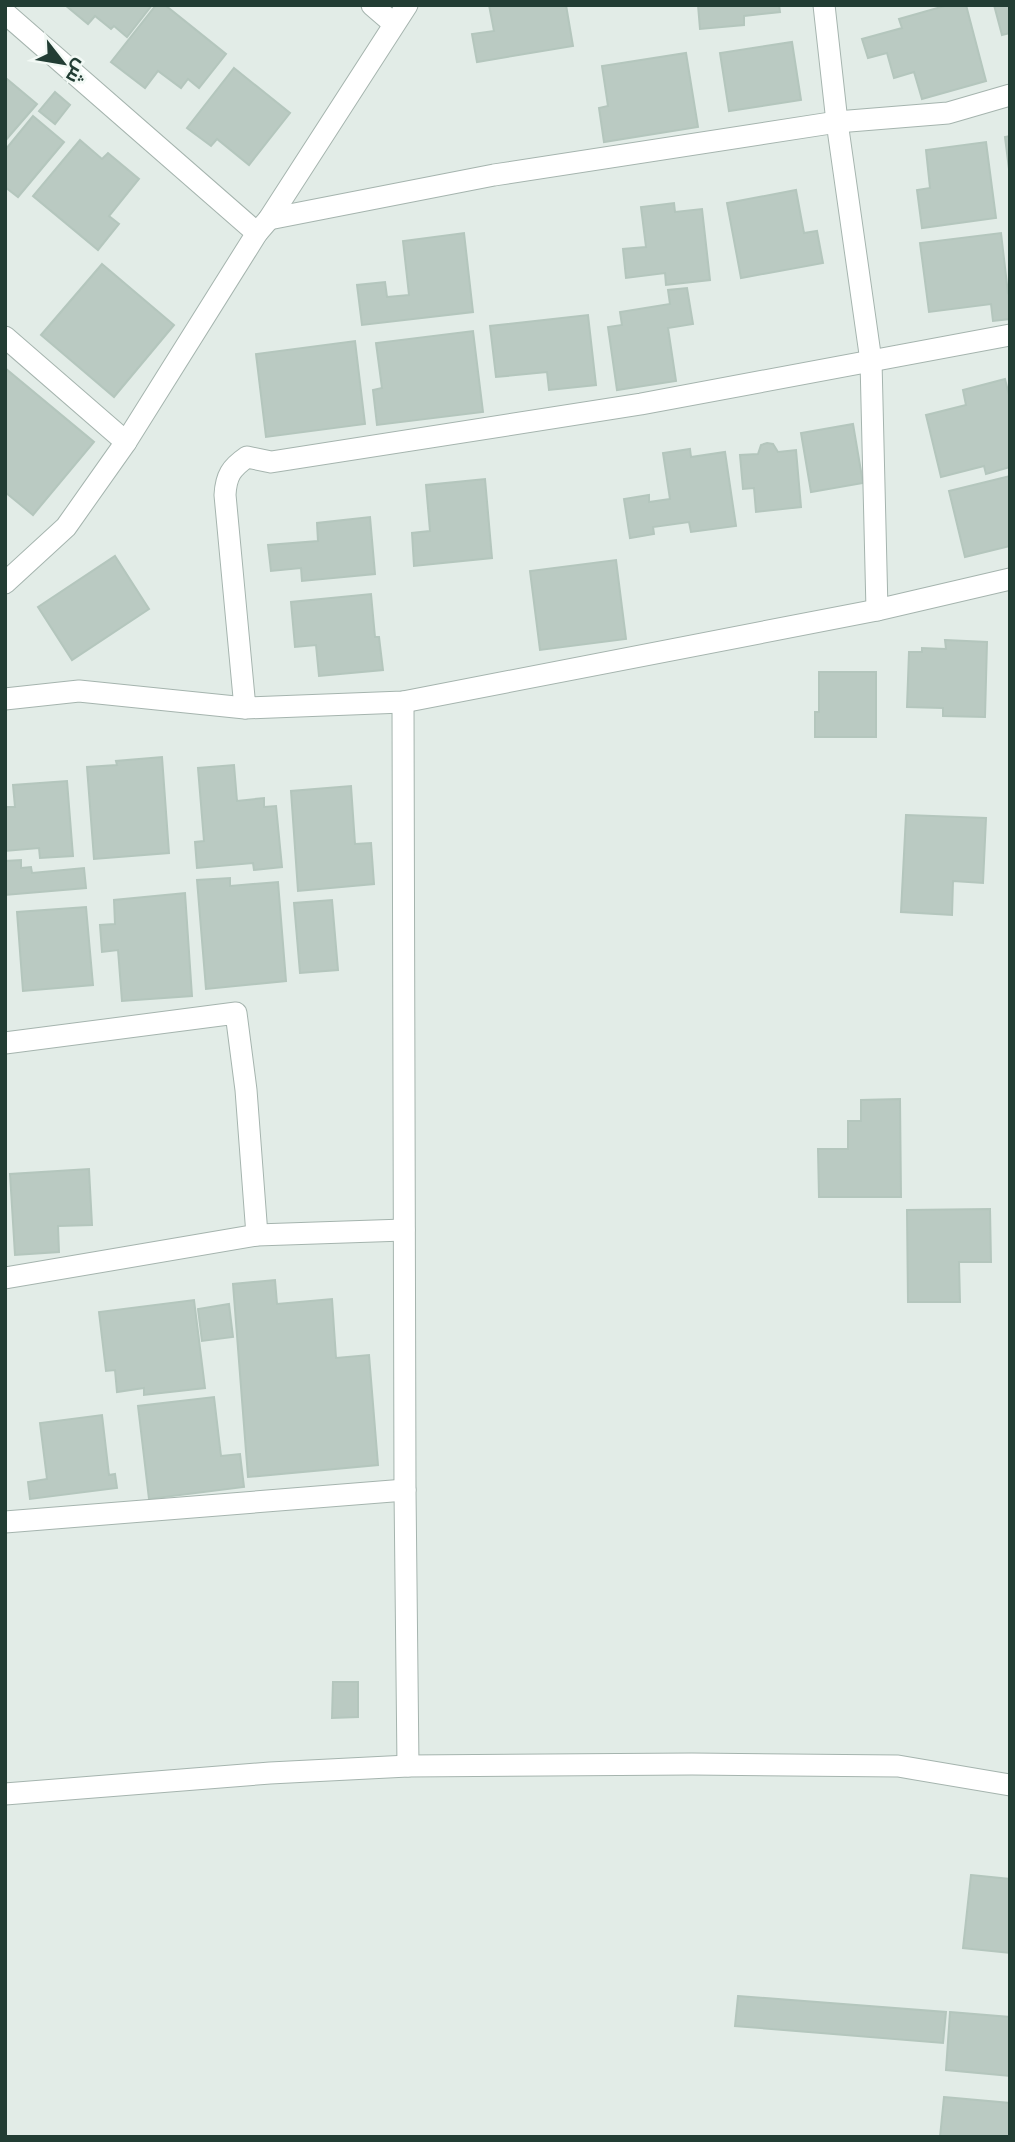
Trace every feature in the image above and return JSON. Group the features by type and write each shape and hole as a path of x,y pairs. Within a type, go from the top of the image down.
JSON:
{"street":[{"path":"372,5 394,24"},
{"path":"5,583 66,527 126,442 407,5"},
{"path":"824,5 871,360 877,610"},
{"path":"5,13 263,226"},
{"path":"263,226 495,176 838,122 948,113 1010,95"},
{"path":"245,708 225,495 226,481 233,466 247,457 271,462 641,404 1010,335"},
{"path":"5,337 126,442"},
{"path":"5,699 79,691 245,708 403,702 877,610 1010,579"},
{"path":"403,702 408,1766"},
{"path":"5,1043 236,1013 246,1090 257,1235"},
{"path":"5,1278 257,1235 404,1230"},
{"path":"5,1522 405,1490"},
{"path":"5,1794 270,1773 408,1766 898,1766 1010,1785"}],"building":[{"path":"65,5 152,5 127,37 95,16 88,24"},
{"path":"156,5 165,5 226,54 199,88 188,79 181,88 158,71 145,88 111,62"},
{"path":"489,5 566,5 573,46 477,62 472,34 494,31"},
{"path":"698,5 779,5 780,12 744,16 744,25 700,29"},
{"path":"948,5 966,5 986,81 922,99 914,72 894,78 887,53 868,58 862,39 902,28 899,19"},
{"path":"994,5 1010,5 1010,33 1002,35"},
{"path":"792,42 801,100 729,111 720,53"},
{"path":"686,53 698,127 604,142 599,108 608,106 602,66"},
{"path":"234,68 290,113 249,165 217,139 211,146 187,128"},
{"path":"7,79 37,104 5,141 5,81"},
{"path":"55,92 70,105 55,124 39,111"},
{"path":"33,116 64,142 18,197 5,187 5,150"},
{"path":"1010,136 1010,177 1005,137"},
{"path":"80,140 102,159 108,153 139,179 109,216 119,224 98,250 33,196"},
{"path":"986,142 996,218 922,228 917,190 930,188 926,150"},
{"path":"796,190 804,233 817,231 823,263 741,278 727,203"},
{"path":"674,203 675,212 702,209 710,280 666,285 665,273 626,278 623,249 646,247 641,207"},
{"path":"464,233 473,312 362,325 357,285 385,282 387,297 409,295 403,241"},
{"path":"1001,233 1008,293 1010,292 1010,319 993,321 991,304 929,312 920,243"},
{"path":"102,264 174,325 114,397 41,335"},
{"path":"687,288 693,324 668,328 676,381 617,390 608,327 622,325 620,312 670,304 668,290"},
{"path":"588,315 596,385 549,390 547,372 496,377 490,326"},
{"path":"473,331 483,412 377,425 373,390 382,388 376,343"},
{"path":"355,341 365,424 266,437 256,354"},
{"path":"5,368 94,442 33,515 5,492"},
{"path":"1005,379 1010,399 1010,467 986,474 984,466 941,477 926,415 966,405 963,390"},
{"path":"853,424 863,483 811,492 801,433"},
{"path":"773,444 778,452 796,450 801,507 756,512 754,488 743,489 740,455 758,454 761,445"},
{"path":"690,449 691,457 725,452 736,526 691,532 689,522 653,527 654,534 630,538 624,499 649,495 649,502 670,499 663,453"},
{"path":"1010,476 1010,546 965,557 949,491"},
{"path":"485,479 492,558 414,566 412,533 430,531 426,485"},
{"path":"370,517 375,574 302,581 301,568 271,571 268,545 318,541 317,523"},
{"path":"115,556 149,609 72,660 38,607"},
{"path":"616,560 626,639 540,650 530,571"},
{"path":"371,594 375,637 379,637 383,670 319,676 316,645 295,647 291,602"},
{"path":"945,640 987,642 985,717 943,716 943,708 907,707 909,652 922,652 922,648 946,649"},
{"path":"819,672 876,672 876,737 815,737 815,712 819,712"},
{"path":"162,757 169,853 94,859 87,767 117,765 116,761"},
{"path":"234,765 237,801 264,798 264,807 276,806 282,867 254,870 253,863 197,868 195,842 204,841 198,768"},
{"path":"67,781 73,856 40,858 39,848 5,851 5,807 15,807 13,785"},
{"path":"351,786 355,844 371,843 374,884 298,891 291,791"},
{"path":"906,815 986,818 983,883 953,881 952,915 901,912"},
{"path":"21,860 21,868 31,867 32,873 84,868 86,888 5,895 5,861"},
{"path":"230,878 230,886 278,882 286,981 206,989 197,880"},
{"path":"185,893 192,996 122,1001 118,950 102,952 100,925 115,924 114,900"},
{"path":"332,900 338,970 300,973 294,903"},
{"path":"86,907 93,985 23,991 17,912"},
{"path":"900,1099 901,1197 819,1197 818,1149 848,1149 848,1121 861,1121 861,1100"},
{"path":"89,1169 92,1225 58,1226 59,1252 15,1255 10,1174"},
{"path":"990,1209 991,1262 959,1262 960,1302 908,1302 907,1210"},
{"path":"275,1280 277,1304 332,1299 336,1358 369,1355 378,1465 248,1477 233,1284"},
{"path":"194,1300 205,1388 144,1395 144,1388 117,1392 115,1370 106,1371 99,1312"},
{"path":"229,1304 233,1337 202,1341 198,1309"},
{"path":"214,1397 221,1456 240,1454 244,1487 149,1499 138,1406"},
{"path":"102,1415 109,1475 115,1474 117,1488 30,1499 28,1482 47,1479 40,1423"},
{"path":"333,1682 358,1682 358,1717 332,1718"},
{"path":"971,1875 1010,1879 1010,1953 963,1948"},
{"path":"738,1996 946,2012 943,2043 735,2026"},
{"path":"950,2012 1010,2017 1010,2076 946,2070"},
{"path":"944,2097 1010,2103 1010,2137 940,2137"}]}
